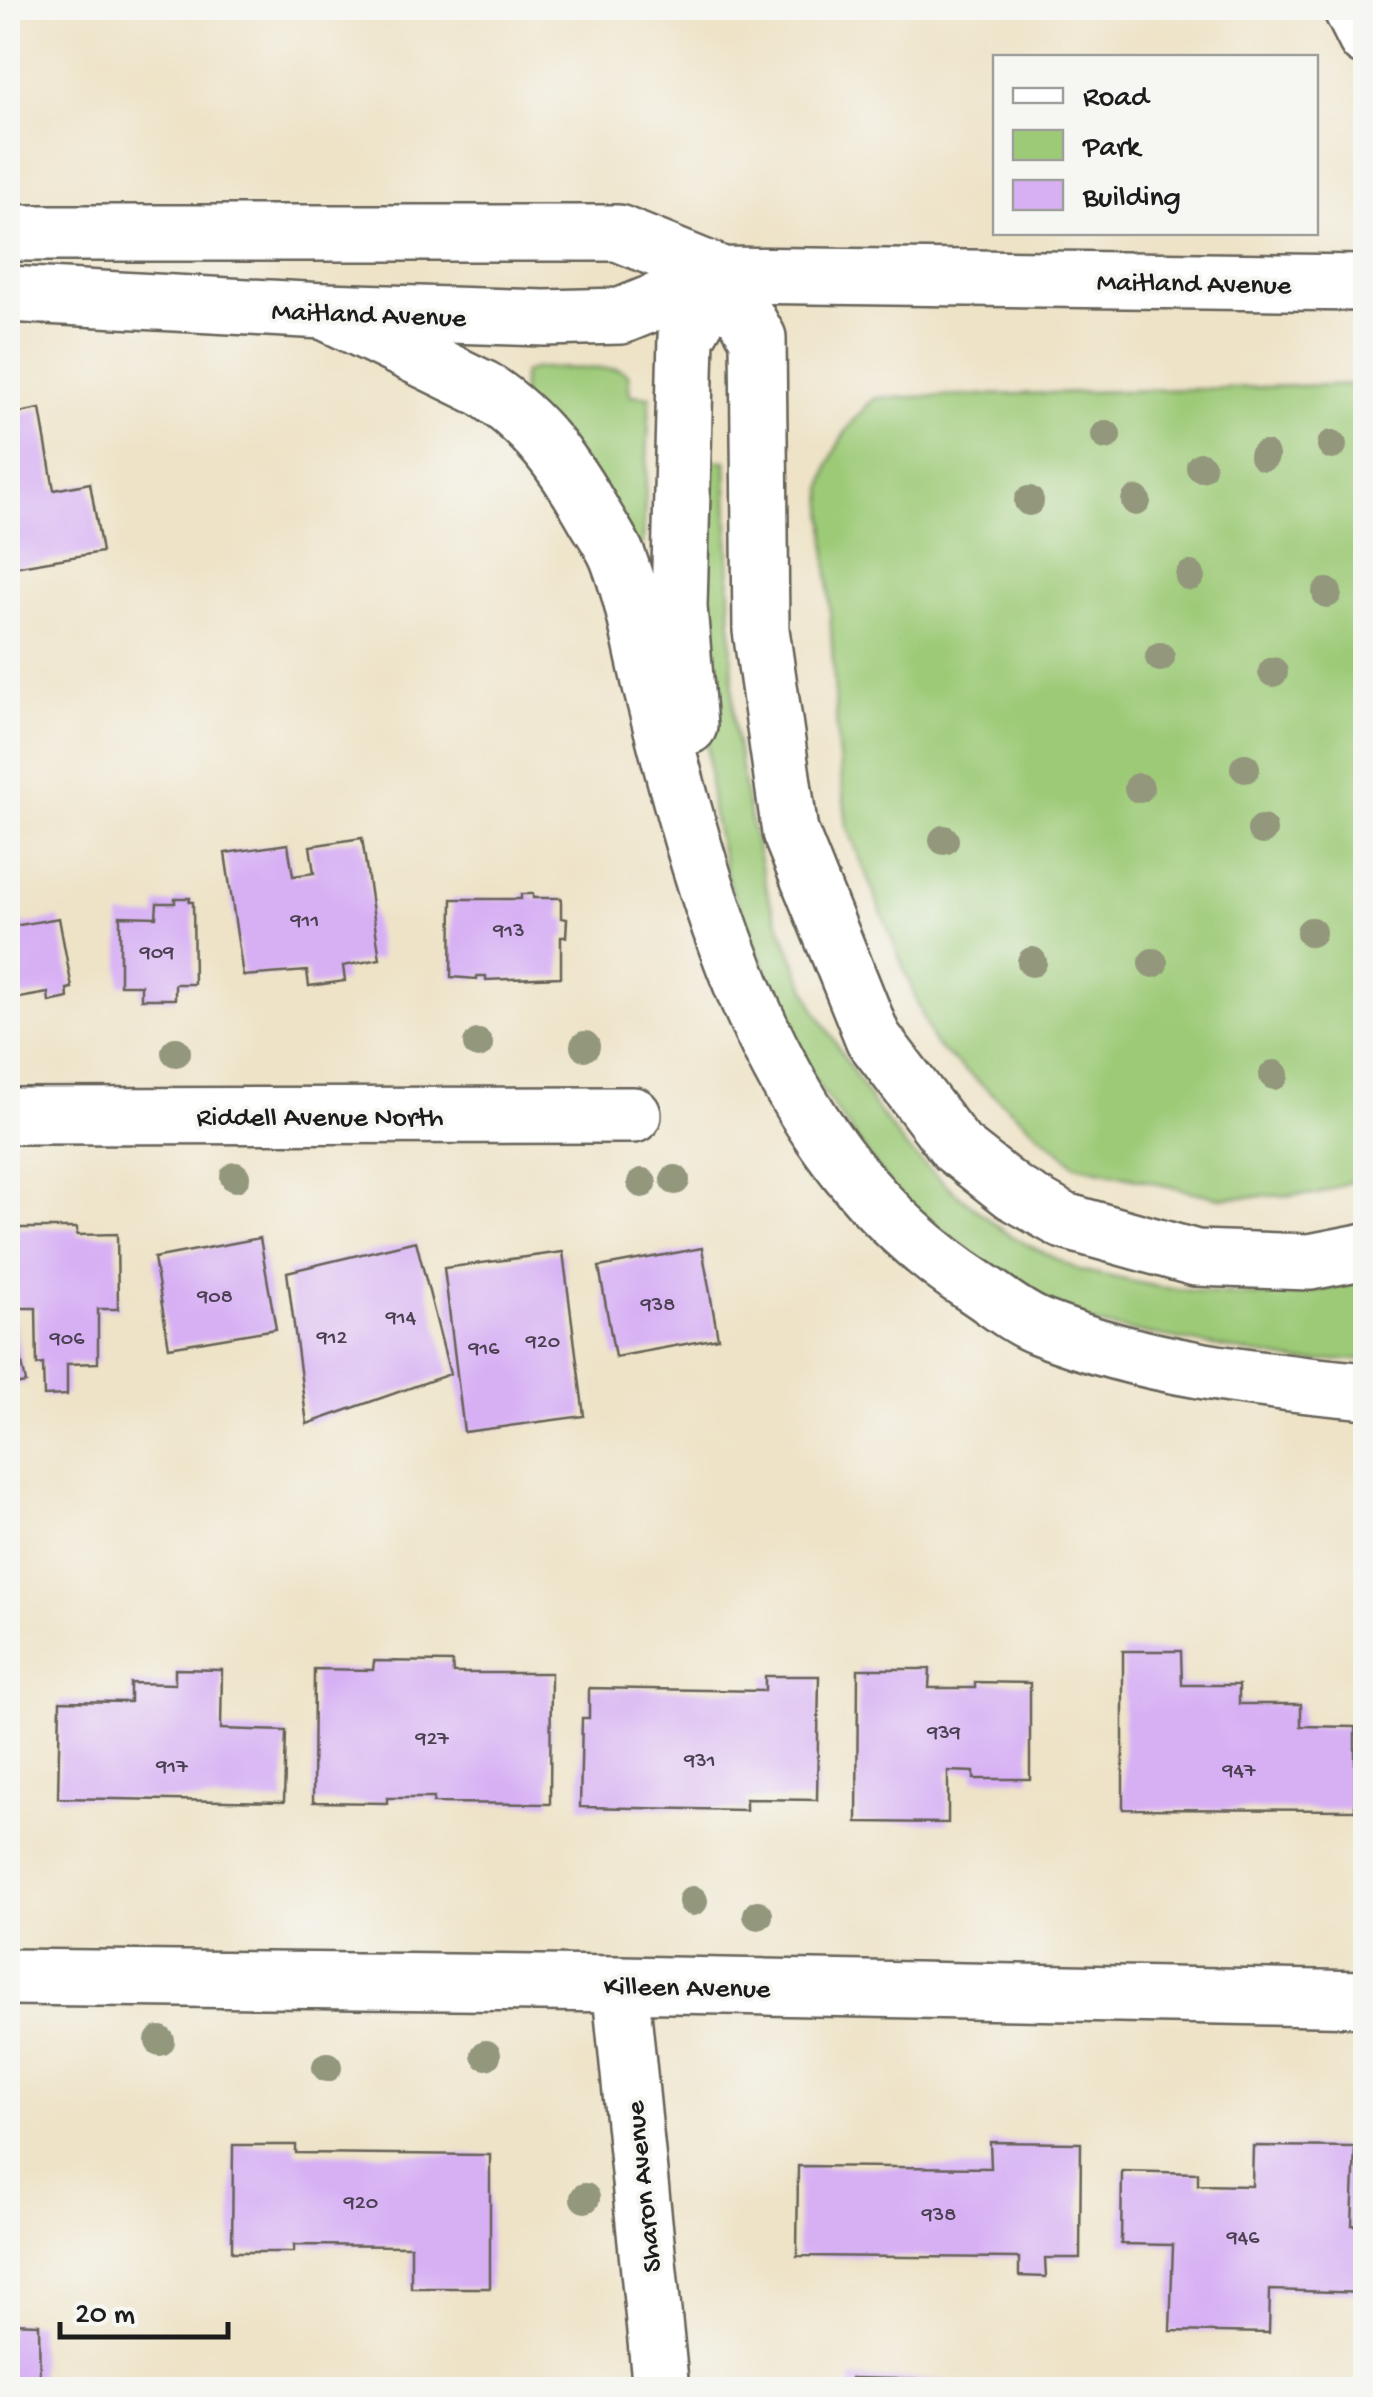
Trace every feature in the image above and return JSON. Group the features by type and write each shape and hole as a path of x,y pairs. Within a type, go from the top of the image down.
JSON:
{"main road":[{"path":"1351,8 1366,38"},
{"name":"Maitland Avenue","path":"8,233 618,234 722,274 1366,283"},
{"path":"711,905 678,606 686,337 722,274"},
{"path":"722,274 758,338 761,630 790,832 873,1038 958,1148 1012,1192 1064,1220 1196,1258 1310,1262 1366,1251"},
{"name":"Maitland Avenue","path":"8,294 324,311 544,318 621,316 722,274"},
{"path":"324,311 484,389 506,404 564,463 618,556 711,905 784,1078 836,1160 938,1262 1036,1325 1144,1361 1262,1381 1366,1390"},
{"name":"Riddell Avenue North","path":"8,1116 633,1115"},
{"name":"Killeen Avenue","path":"8,1977 1366,1999"},
{"name":"Sharon Avenue","path":"620,1984 662,2390"}],"green space":[{"path":"537,368 619,369 628,374 630,395 650,397 643,545 625,543 522,398 523,373"},
{"path":"1365,384 1365,1176 1318,1194 1220,1198 1076,1165 934,1044 847,826 838,749 823,489 830,463 848,428 875,398"},
{"path":"706,461 726,461 734,727 769,899 815,1010 875,1107 908,1150 952,1190 1010,1236 1079,1270 1158,1287 1231,1295 1291,1295 1365,1281 1365,1359 1302,1362 1099,1325 1027,1296 896,1194 810,1074 728,882 712,809 701,648"}],"building":[{"path":"40,409 54,490 90,483 102,552 8,568 8,415"},
{"path":"362,838 380,959 343,966 345,981 309,986 307,971 243,976 225,853 288,844 293,876 314,873 310,846"},
{"path":"521,894 561,898 561,918 567,919 566,937 561,937 561,977 451,977 452,899 521,899"},
{"path":"175,898 190,898 189,902 193,902 194,984 175,984 175,999 141,999 141,985 120,985 120,916 156,917 157,903 175,903"},
{"path":"59,918 72,988 67,989 68,998 49,1002 48,993 8,1000 8,927"},
{"path":"15,1228 77,1228 77,1235 117,1234 118,1309 98,1309 98,1363 67,1364 67,1395 44,1396 43,1364 37,1365 36,1308 16,1308"},
{"path":"260,1238 276,1329 169,1347 154,1258"},
{"path":"416,1241 450,1374 307,1424 287,1272"},
{"path":"702,1248 718,1338 615,1357 599,1267"},
{"path":"563,1252 584,1416 464,1432 444,1268"},
{"path":"8,1292 26,1383 8,1386"},
{"path":"1123,1651 1181,1651 1182,1685 1239,1685 1239,1704 1301,1704 1301,1726 1355,1727 1355,1810 1123,1809"},
{"path":"374,1661 452,1662 453,1673 551,1673 550,1804 433,1803 434,1798 387,1798 387,1803 313,1802 314,1669 373,1670"},
{"path":"175,1669 222,1670 221,1729 286,1731 284,1802 58,1798 60,1701 130,1702 130,1683 175,1684"},
{"path":"858,1669 930,1669 929,1688 975,1688 975,1682 1030,1683 1030,1779 974,1779 974,1772 948,1771 948,1823 857,1822"},
{"path":"765,1676 819,1676 817,1800 746,1799 746,1810 580,1807 582,1718 589,1718 589,1688 765,1691"},
{"path":"990,2142 1081,2143 1080,2258 1045,2258 1046,2277 1019,2276 1019,2258 797,2256 798,2166 991,2168"},
{"path":"233,2145 296,2145 296,2153 490,2155 490,2288 411,2288 411,2246 294,2245 294,2252 232,2252"},
{"path":"1253,2146 1355,2147 1352,2225 1366,2226 1366,2293 1270,2290 1269,2333 1170,2331 1173,2245 1121,2244 1122,2171 1198,2173 1198,2185 1252,2186"},
{"path":"8,2323 39,2324 40,2390 8,2390"},
{"path":"851,2378 945,2380 945,2390 851,2390"},
{"path":"502,2381 503,2390 446,2390 446,2387"}]}
